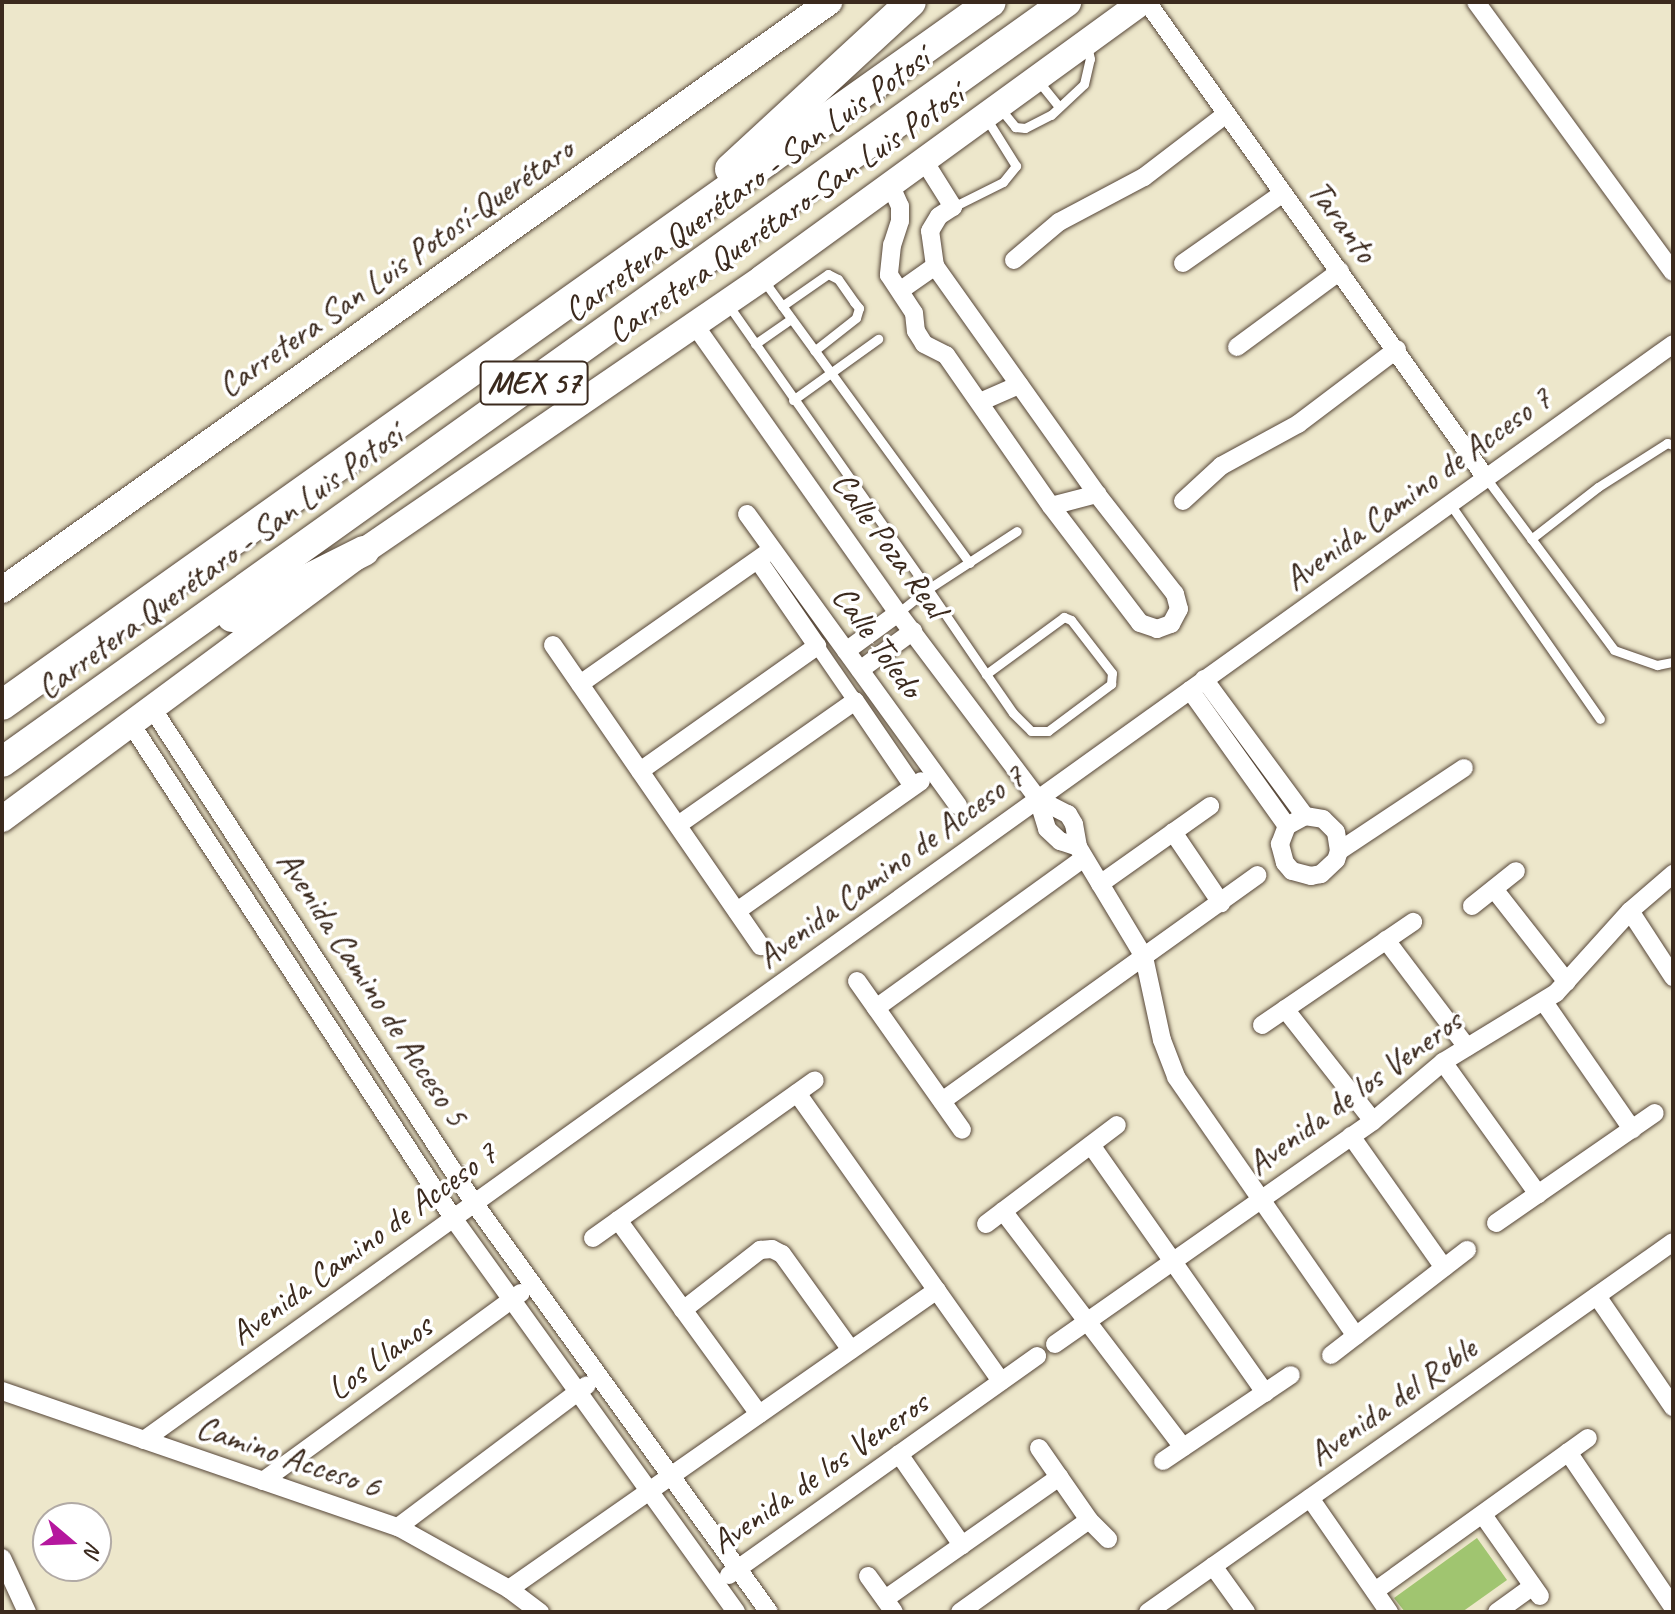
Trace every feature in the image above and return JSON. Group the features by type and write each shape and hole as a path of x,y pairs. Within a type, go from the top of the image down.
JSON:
{"highway":[{"path":"637,254 911,2"},
{"name":"Carretera Querétaro - San Luis Potosí","path":"2,705 991,2"},
{"name":"Carretera Querétaro - San Luis Potosí","path":"2,762 1066,2"},
{"path":"148,659 364,551"}],"main road":[{"name":"Carretera San Luis Potosí-Querétaro","path":"2,590 829,2"},
{"name":"Carretera Querétaro-San Luis Potosí","path":"2,819 364,551 727,303 1144,2"}],"street":[{"name":"Taranto","path":"1144,2 1397,349 1486,478"},
{"path":"1476,2 1673,272"},
{"path":"1014,260 1059,222 1144,177 1226,114"},
{"path":"890,184 900,206 900,221 892,245 889,275 914,313 916,331 924,344 946,355 1051,506 1140,623 1157,629 1171,624 1179,609 1175,594 1097,494 935,266 930,231 939,216 953,207 923,159"},
{"path":"1183,263 1283,193"},
{"path":"901,290 935,266"},
{"path":"1237,347 1340,271"},
{"name":"Calle Poza Real","path":"694,324 898,613 1038,799"},
{"name":"Avenida Camino de Acceso 7","path":"144,1440 1673,344"},
{"path":"1183,501 1221,466 1298,424 1397,349"},
{"path":"980,402 1019,385"},
{"path":"1051,506 1097,494"},
{"name":"Calle Toledo","path":"747,514 765,555 817,646 913,786"},
{"path":"580,684 765,555"},
{"name":"Calle Toledo","path":"765,555 846,651 958,806"},
{"path":"846,651 898,613"},
{"path":"860,670 913,631"},
{"path":"553,645 761,946"},
{"path":"640,771 817,646"},
{"path":"1197,685 1242,746 1305,816"},
{"path":"678,825 855,701"},
{"name":"Avenida Camino de Acceso 5","path":"142,716 207,791 474,1203 769,1612"},
{"name":"Avenida Camino de Acceso 5","path":"142,716 188,807 453,1218 736,1612"},
{"path":"1242,746 1287,826"},
{"path":"1339,851 1336,832 1331,825 1314,816 1305,816 1287,826 1280,844 1285,863 1292,871 1301,875 1321,874 1330,868 1339,851 1464,768"},
{"path":"737,911 933,772"},
{"path":"188,807 207,791"},
{"path":"1038,799 1068,814 1078,835 1081,852 1144,957 1162,1040 1176,1077 1356,1336"},
{"path":"1100,884 1210,806"},
{"path":"1173,832 1221,903"},
{"path":"876,1008 1081,852"},
{"path":"1472,906 1516,871"},
{"name":"Avenida de los Veneros","path":"1055,1344 1373,1121 1443,1062 1544,1002 1567,982 1630,911 1673,874"},
{"path":"942,1101 1258,875"},
{"path":"1494,889 1567,982"},
{"path":"257,913 276,899"},
{"path":"1630,911 1673,977"},
{"path":"1262,1025 1413,922"},
{"path":"1386,940 1467,1047"},
{"path":"857,981 962,1130"},
{"path":"316,1005 338,995"},
{"path":"1544,1002 1632,1129"},
{"path":"1285,1009 1373,1121"},
{"path":"1443,1062 1538,1194"},
{"path":"593,1238 815,1080"},
{"path":"374,1094 395,1082"},
{"path":"797,1093 1001,1381"},
{"path":"1496,1223 1655,1113"},
{"path":"986,1224 1117,1125"},
{"path":"1351,1136 1444,1268"},
{"path":"1091,1145 1265,1393"},
{"path":"1003,1211 1183,1447"},
{"path":"618,1220 759,1414"},
{"name":"Avenida del Roble","path":"1148,1612 1673,1242"},
{"path":"683,1310 760,1250 772,1249 782,1254 851,1350"},
{"path":"1331,1355 1467,1250"},
{"name":"Los Llanos","path":"263,1481 533,1284"},
{"path":"509,1589 937,1290"},
{"path":"1597,1296 1666,1383 1673,1407"},
{"name":"Avenida de los Veneros","path":"717,1584 1037,1356"},
{"path":"1163,1461 1291,1375"},
{"path":"398,1527 599,1377"},
{"name":"Camino Acceso 6","path":"2,1391 398,1527 509,1589 540,1612"},
{"path":"1375,1591 1588,1438"},
{"path":"1039,1448 1089,1520 1108,1539"},
{"path":"1568,1452 1673,1607"},
{"path":"899,1454 962,1545"},
{"path":"868,1576 889,1605 962,1545 1059,1477"},
{"path":"1310,1498 1389,1612"},
{"path":"1483,1515 1537,1591 1497,1612"},
{"path":"960,1612 1089,1520"},
{"path":"2,1558 27,1612"},
{"path":"1213,1566 1246,1612"}],"lane":[{"path":"991,110 1015,127 1025,128 1059,107 1084,84 1090,59 1086,42"},
{"path":"1035,78 1059,107"},
{"path":"953,207 1003,182 1016,166 991,110"},
{"path":"782,306 828,274 838,279 859,308 856,318 814,351"},
{"path":"762,278 970,563"},
{"path":"727,303 1013,713 1031,731 1048,731 1111,684 1112,673 1071,620 1064,617 986,674"},
{"path":"755,344 791,319"},
{"path":"793,400 878,339"},
{"path":"1531,539 1598,487 1667,443 1673,445"},
{"path":"1486,478 1614,650 1657,665 1673,662"},
{"path":"1450,504 1600,719"},
{"path":"898,613 928,589 1017,531"}],"green space":[{"path":"1477,1538 1507,1580 1462,1612 1405,1612 1394,1598"}]}
